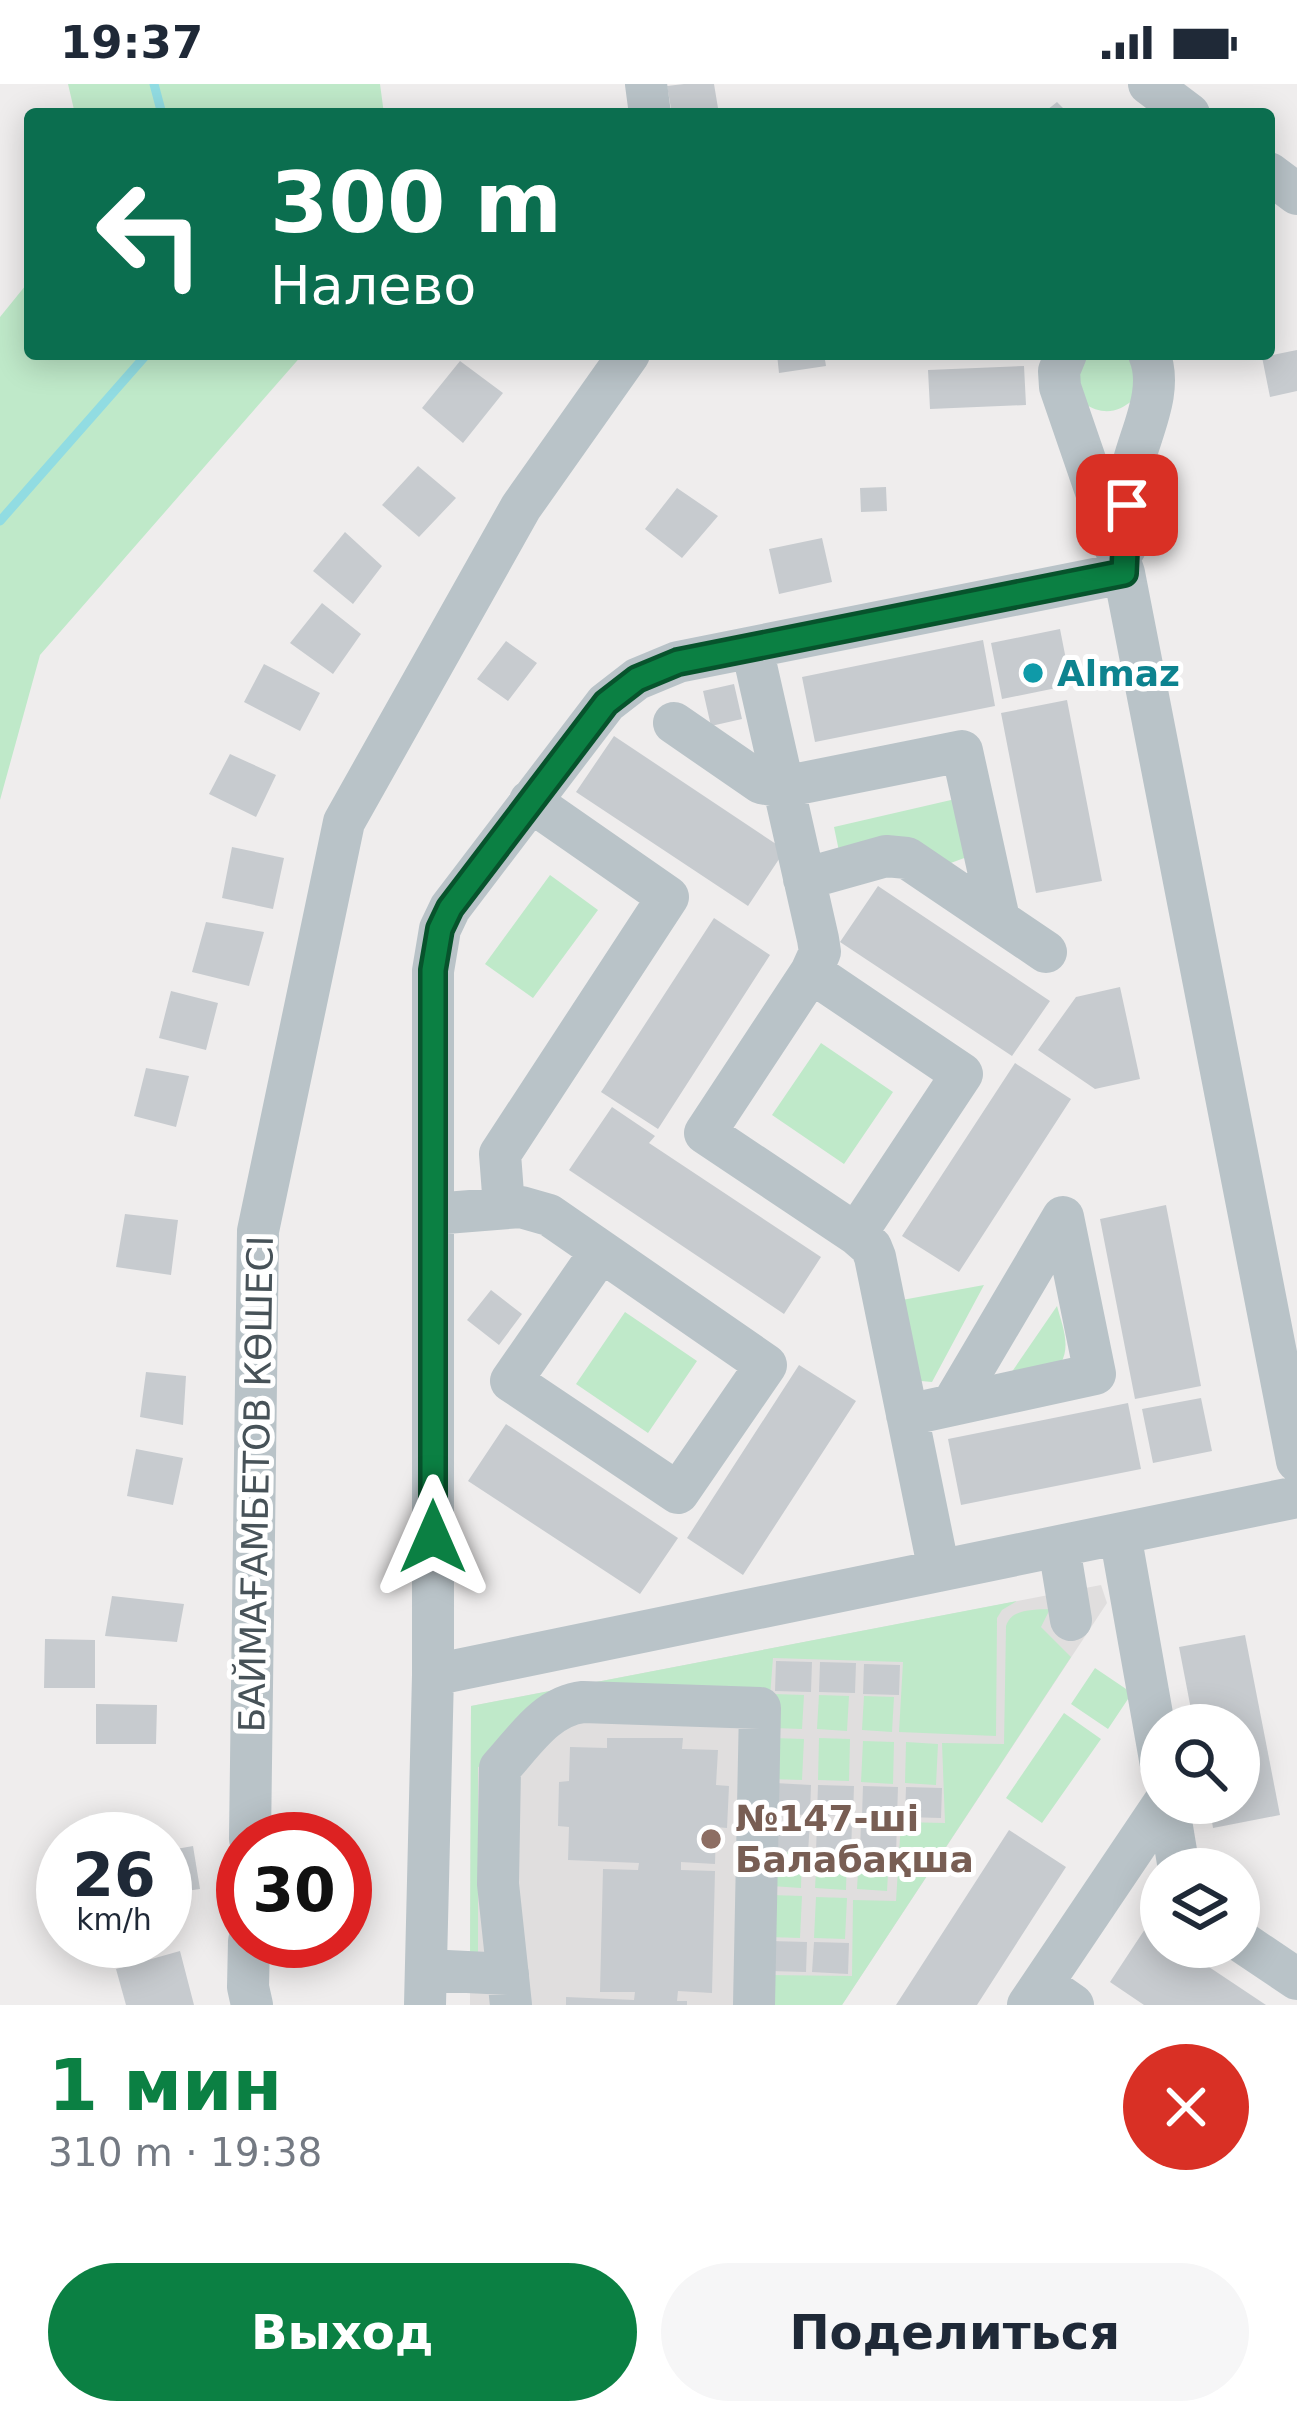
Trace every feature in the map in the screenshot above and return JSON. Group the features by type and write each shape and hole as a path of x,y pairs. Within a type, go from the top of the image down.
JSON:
{"street":[{"path":"1149,84 1181,108"},
{"name":"БАЙМАҒАМБЕТОВ КӨШЕСІ","path":"250,1812 258,1231 344,822 521,507 625,360"},
{"path":"1064,360 1060,387 1124,573 1297,1461"},
{"path":"1066,401 1089,421 1120,423 1136,416 1148,402 1152,370"},
{"path":"1124,573 1129,484 1152,370"},
{"path":"754,2005 760,1708 583,1702 562,1707 544,1719 500,1768 498,1884 509,1989 425,1988 433,1676 433,970 440,929 450,908 592,719 637,679 678,662 1124,573"},
{"path":"752,648 820,952 705,1133 871,1247 939,1571"},
{"path":"674,723 761,783 783,788 962,751 998,920"},
{"path":"504,1207 500,1154 668,897 530,801"},
{"path":"804,879 886,856 907,858 1046,952"},
{"path":"811,972 962,1074 856,1234"},
{"path":"433,1214 521,1207 549,1215 602,1251 766,1365 678,1493 512,1382 602,1251"},
{"path":"907,1414 952,1405"},
{"path":"433,1676 1297,1497"},
{"path":"1120,1534 1150,1704"},
{"path":"1058,1546 1071,1620"},
{"path":"1048,1998 1153,1824"},
{"path":"1260,1954 1297,1978"},
{"path":"248,1968 252,2005"}],"shaded area":[{"name":"№147-ші Балабақша","path":"1101,1585 1107,1603 842,2005 470,2005 471,1706"}],"green space":[{"path":"68,84 380,84 383,108 74,108"},
{"path":"24,287 24,360 298,360 40,655 0,800 0,317"},
{"path":"1080,360 1135,360 1134,399 1122,408 1097,410 1083,403 1074,371"},
{"path":"964,797 967,857 948,864 840,856 834,827"},
{"path":"550,875 598,910 533,998 485,964"},
{"path":"821,1043 893,1092 844,1164 772,1115"},
{"path":"984,1285 932,1382 921,1381 902,1300"},
{"path":"1057,1306 1065,1342 1061,1363 1009,1376"},
{"path":"625,1312 697,1361 648,1433 576,1384"},
{"path":"1017,1601 997,1618 996,1736 899,1732 903,1662 773,1658 770,1697 579,1690 496,1764 478,1767 478,1963 470,1963 471,1706"},
{"path":"1050,1609 1041,1627 1071,1657 842,2005 767,2005 768,1975 852,1976 853,1900 896,1901 901,1822 945,1823 942,1743 1004,1744 1006,1626 1018,1613"},
{"path":"1095,1668 1132,1693 1108,1729 1071,1704"},
{"path":"774,1694 804,1695 802,1729 773,1728"},
{"path":"819,1695 849,1696 847,1731 817,1729"},
{"path":"864,1696 894,1697 892,1732 862,1730"},
{"path":"1064,1713 1101,1739 1042,1823 1006,1798"},
{"path":"773,1738 804,1739 802,1780 771,1779"},
{"path":"819,1738 850,1739 849,1781 818,1780"},
{"path":"863,1741 894,1742 893,1784 861,1782"},
{"path":"906,1742 938,1744 936,1785 905,1783"},
{"path":"773,1852 802,1853 801,1888 771,1886"},
{"path":"817,1854 847,1856 846,1890 815,1888"},
{"path":"859,1855 889,1856 887,1891 857,1889"},
{"path":"771,1895 802,1896 800,1938 769,1937"},
{"path":"816,1897 847,1898 845,1939 814,1938"}],"building":[{"path":"714,84 718,108 671,108 667,86"},
{"path":"1297,350 1297,391 1270,397 1263,360 1275,360 1275,354"},
{"path":"778,360 825,360 826,366 779,373"},
{"path":"460,361 503,393 463,443 422,408"},
{"path":"1024,366 1026,405 930,409 928,370"},
{"path":"418,466 456,498 419,537 382,505"},
{"path":"886,487 887,511 861,512 860,488"},
{"path":"677,488 718,516 682,558 645,529"},
{"path":"345,532 382,566 353,604 313,571"},
{"path":"822,538 832,582 779,594 769,549"},
{"path":"322,603 361,634 333,674 290,643"},
{"name":"Almaz","path":"1060,629 1071,685 1002,699 991,643"},
{"path":"983,640 995,706 815,742 802,677"},
{"path":"506,641 537,663 508,701 477,679"},
{"path":"264,664 320,693 300,731 244,702"},
{"path":"734,684 742,719 711,726 703,691"},
{"path":"1067,700 1102,881 1036,893 1001,713"},
{"path":"614,736 785,850 748,906 576,792"},
{"path":"230,754 276,775 256,817 209,794"},
{"path":"232,847 284,858 273,909 222,898"},
{"path":"878,886 1050,1001 1012,1056 840,942"},
{"path":"714,918 770,955 658,1129 601,1092"},
{"path":"206,922 264,932 249,986 192,972"},
{"path":"1120,987 1140,1079 1095,1089 1038,1050 1076,997"},
{"path":"171,991 218,1003 206,1050 159,1038"},
{"path":"1015,1063 1071,1099 959,1272 902,1236"},
{"path":"146,1068 189,1076 176,1127 134,1116"},
{"path":"612,1107 655,1136 649,1143 821,1257 784,1314 569,1170"},
{"path":"1166,1205 1201,1386 1135,1399 1100,1219"},
{"path":"125,1214 178,1220 171,1275 116,1267"},
{"path":"491,1290 522,1314 499,1345 467,1320"},
{"path":"799,1365 856,1401 743,1575 687,1538"},
{"path":"146,1372 186,1376 183,1425 140,1417"},
{"path":"1201,1398 1212,1451 1153,1463 1142,1409"},
{"path":"1128,1403 1141,1469 961,1505 948,1439"},
{"path":"506,1424 678,1538 640,1594 468,1481"},
{"path":"136,1449 183,1458 173,1505 127,1496"},
{"path":"112,1596 184,1604 177,1642 105,1636"},
{"path":"1245,1635 1258,1704 1190,1704 1179,1647"},
{"path":"45,1639 95,1640 95,1688 44,1688"},
{"path":"776,1661 812,1662 811,1692 775,1691"},
{"path":"820,1662 856,1663 855,1693 819,1692"},
{"path":"864,1664 900,1665 899,1695 863,1694"},
{"path":"96,1704 157,1705 156,1744 96,1744"},
{"path":"1260,1712 1280,1815 1260,1819"},
{"path":"607,1738 683,1738 682,1749 718,1750 716,1785 729,1786 727,1828 716,1827 715,1864 681,1862 681,1870 715,1871 712,1993 678,1991 677,2001 687,2001 687,2005 566,2005 566,1997 634,2000 635,1992 600,1992 603,1869 638,1870 639,1863 568,1860 569,1827 558,1826 559,1782 569,1781 570,1747 607,1748"},
{"path":"775,1783 811,1785 810,1815 774,1814"},
{"path":"818,1785 854,1786 853,1816 817,1815"},
{"path":"863,1786 898,1787 897,1817 862,1816"},
{"path":"906,1787 942,1788 941,1818 905,1817"},
{"path":"774,1821 810,1822 808,1852 773,1851"},
{"path":"817,1821 852,1823 851,1853 816,1852"},
{"path":"861,1822 897,1823 896,1854 860,1852"},
{"path":"1009,1830 1066,1867 977,2005 896,2005"},
{"path":"192,1846 200,1889 192,1890"},
{"path":"1140,1937 1140,1968 1210,1968 1266,2005 1144,2005 1110,1982"},
{"path":"771,1941 807,1942 806,1972 770,1971"},
{"path":"814,1942 849,1943 848,1974 812,1972"},
{"path":"184,1968 194,2005 126,2005 116,1969"}],"waterway":[{"path":"154,84 160,108"},
{"path":"0,521 142,360"}],"place":[{"name":"Almaz","path":"1033,673"},
{"name":"№147-ші Балабақша","path":"711,1839"}],"route":[{"path":"433,1537 433,970 440,929 450,908 592,719 637,679 678,662 1124,573 1127,505"}]}
